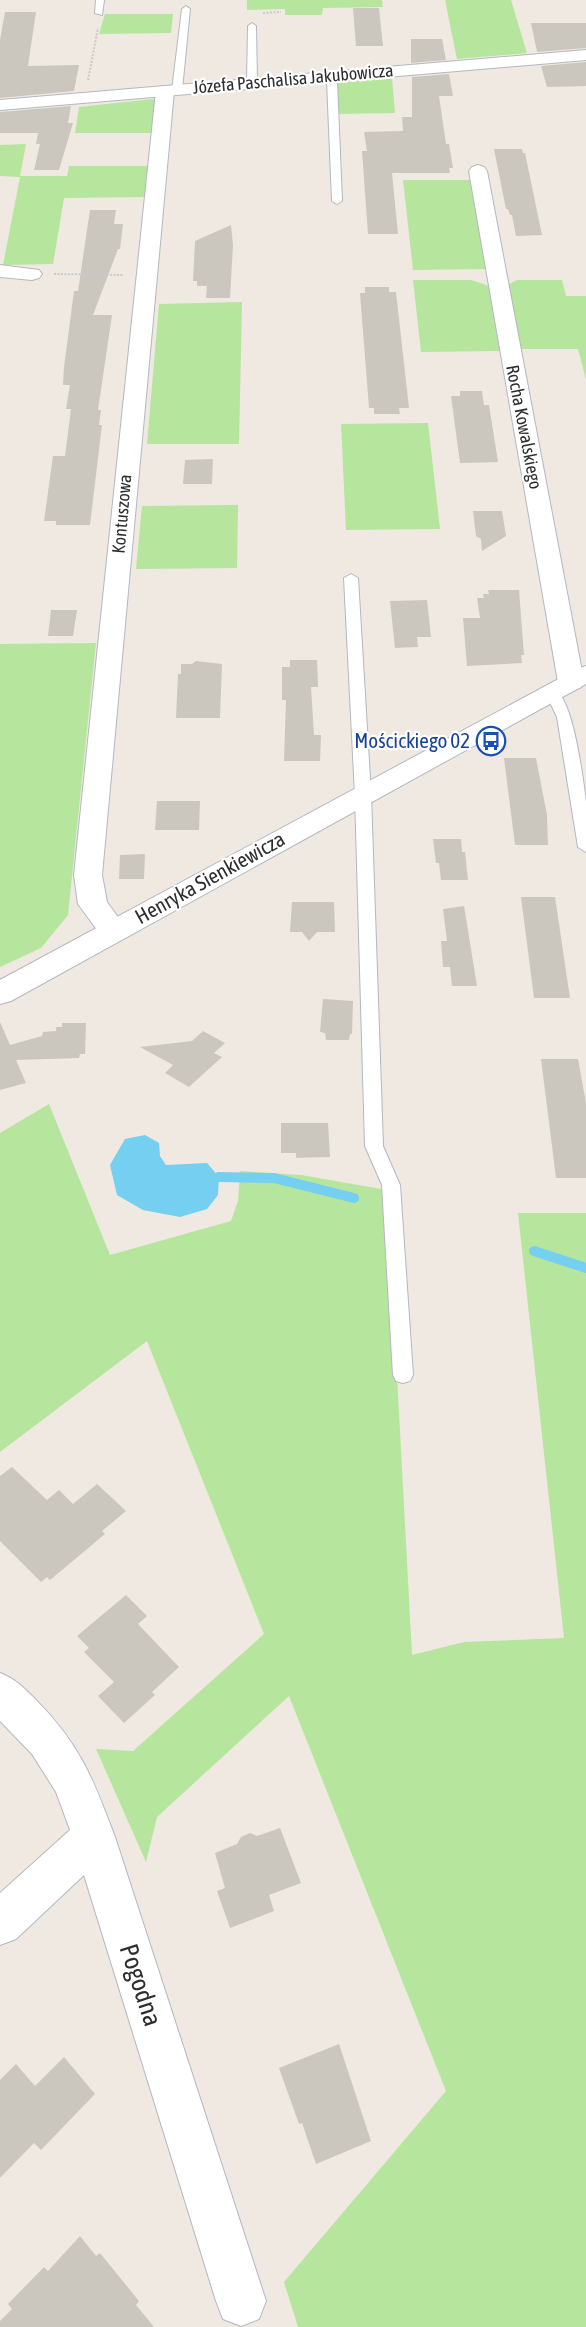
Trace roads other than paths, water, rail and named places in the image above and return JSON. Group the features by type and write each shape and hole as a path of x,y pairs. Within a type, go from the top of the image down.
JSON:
{"street":[{"name":"Józefa Paschalisa Jakubowicza","path":"0,105 586,55"},
{"name":"Kontuszowa","path":"113,931 93,904 88,875 147,275 171,90"},
{"name":"Rocha Kowalskiego","path":"478,171 570,683"},
{"path":"0,271 32,274"},
{"name":"Henryka Sienkiewicza","path":"0,993 570,683"},
{"name":"Pogodna","path":"0,1692 47,1740 73,1781 94,1837 241,2301"},
{"path":"0,1923 94,1837"}],"lane":[{"path":"99,13 100,0"},
{"path":"171,90 183,41 186,9"},
{"path":"252,26 252,83"},
{"path":"329,76 332,81 337,201"},
{"path":"351,578 363,795 374,1146 391,1185 403,1375"},
{"path":"570,683 564,717 586,847"}],"water":[{"path":"145,1135 159,1143 160,1156 166,1165 207,1163 219,1177 218,1195 207,1209 180,1217 143,1210 117,1195 110,1165 125,1139"}],"waterway":[{"path":"219,1177 274,1178 354,1198"},
{"path":"534,1251 586,1268"}],"place":[{"name":"Mościckiego 02","path":"491,741"}]}
